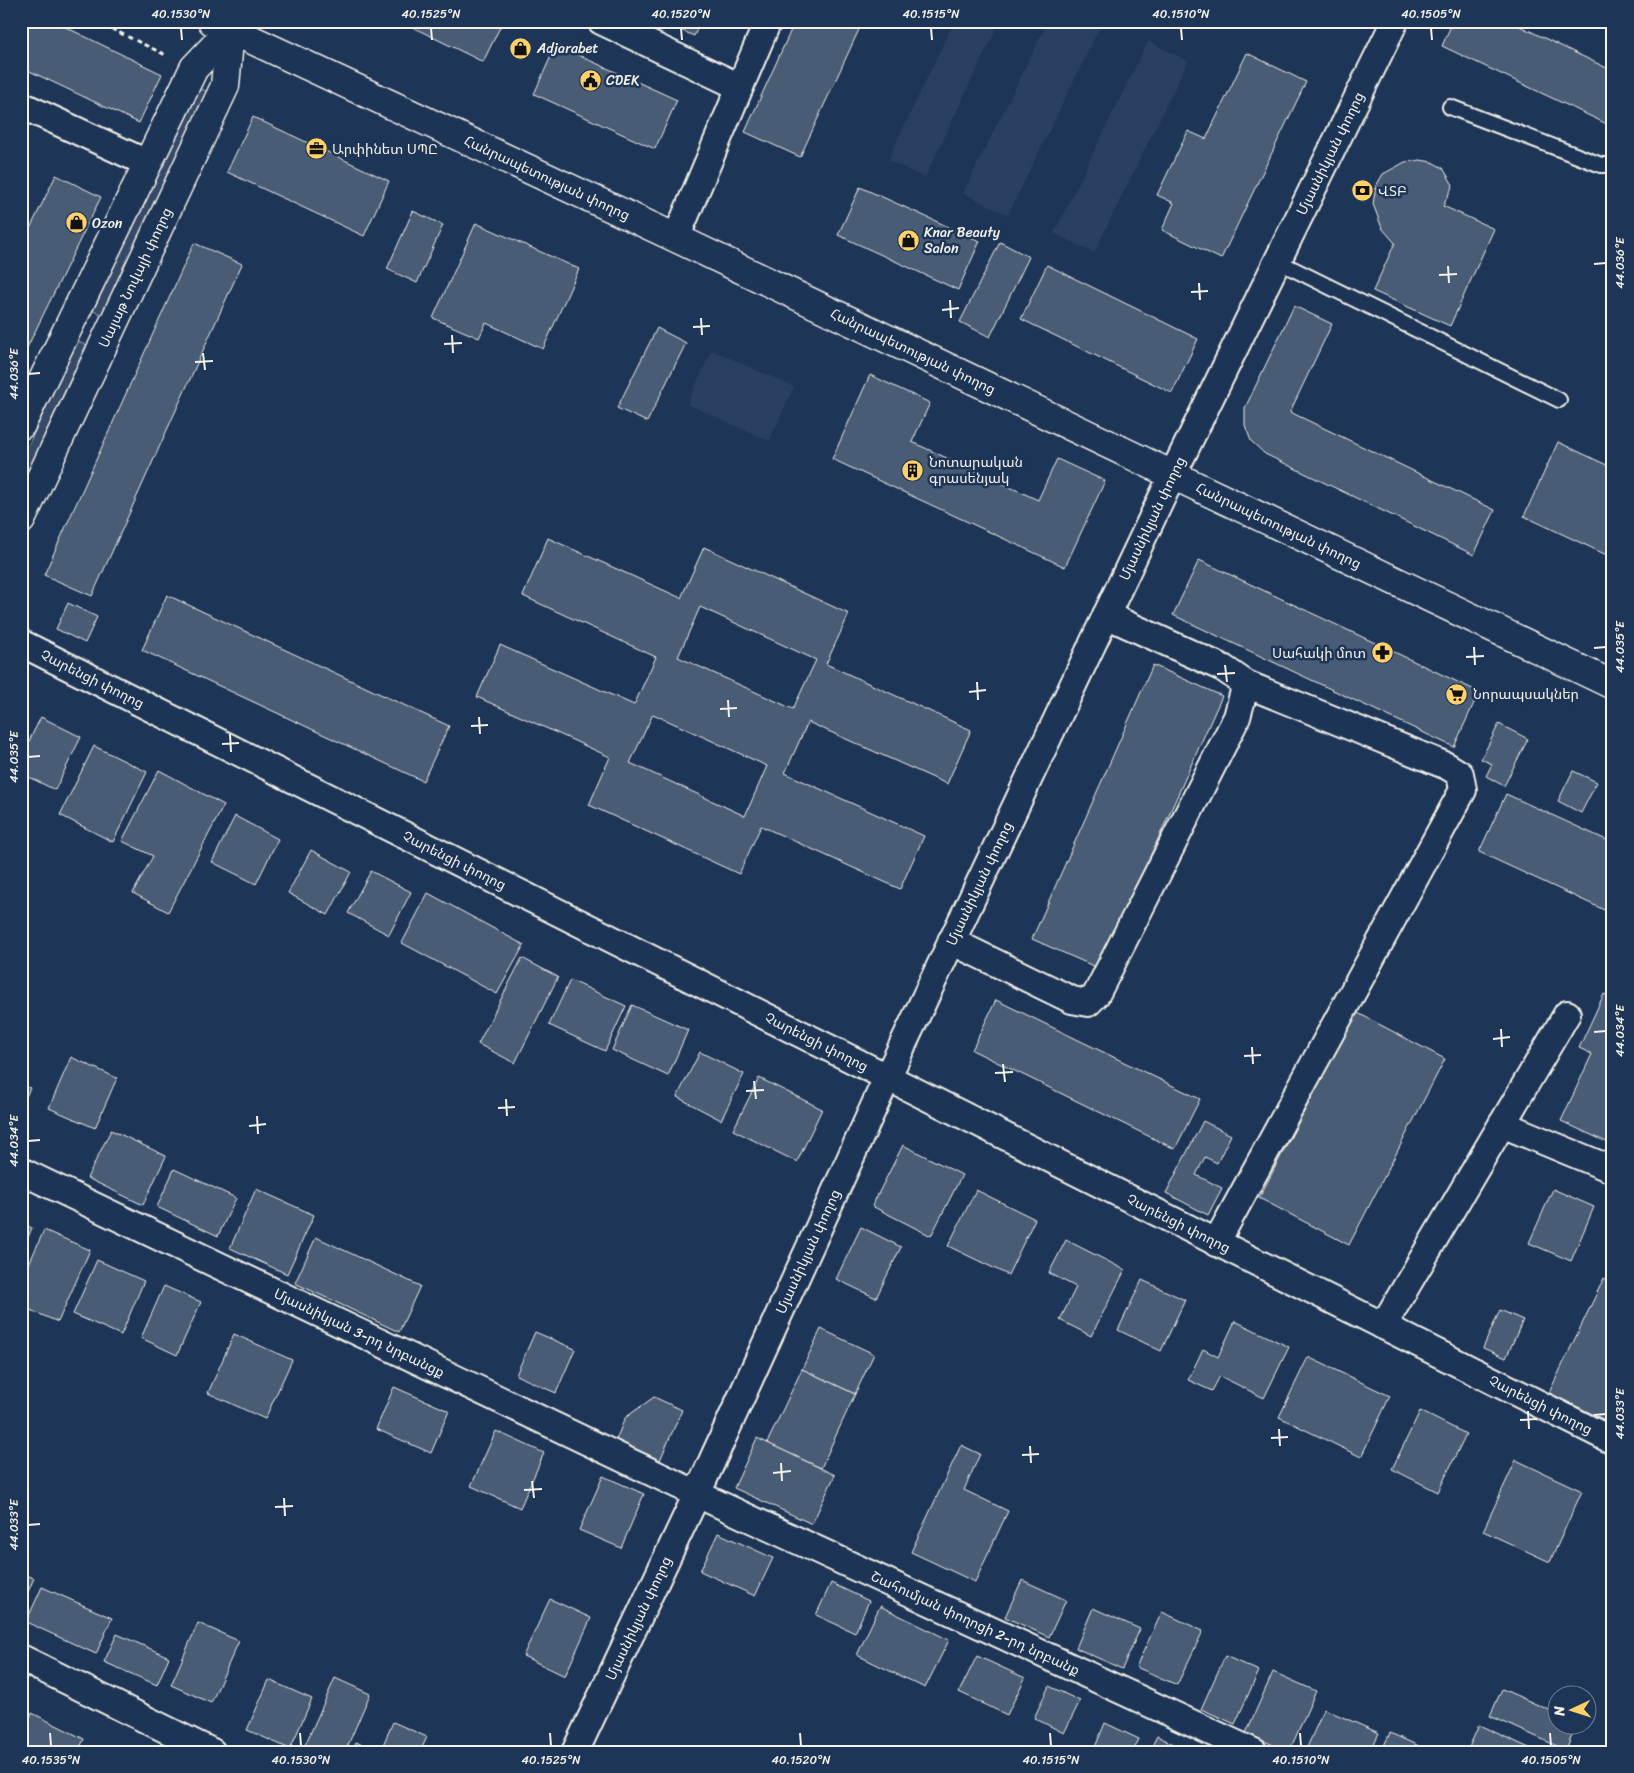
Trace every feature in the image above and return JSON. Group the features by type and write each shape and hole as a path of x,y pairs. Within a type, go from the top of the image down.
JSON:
{"main road":[{"path":"21,425 194,68 226,24"},
{"name":"Հանրապետության փողոց","path":"226,24 1613,684"},
{"name":"Սայաթ Նովայի փողոց","path":"21,520 225,86 226,24"},
{"path":"70,324 106,341"}],"street":[{"path":"601,21 740,87"},
{"path":"676,238 768,21"},
{"name":"Մյասնիկյան փողոց","path":"575,1752 697,1494 887,1078 1172,474 1396,21"},
{"path":"22,106 147,163"},
{"path":"1106,615 1223,668 1246,684 1447,766 1460,774 1463,790 1216,1242"},
{"name":"Չարենցի փողոց","path":"21,643 1613,1441"},
{"path":"951,941 1072,1000 1088,1003 1096,995 1237,717 1246,684"},
{"path":"1383,1326 1567,1014"},
{"path":"1502,1124 1613,1170"},
{"name":"Մյասնիկյան 3-րդ նրբանցք","path":"21,1171 697,1494"},
{"name":"Շահումյան փողոցի 2-րդ նրբանք","path":"697,1494 1254,1752"},
{"path":"21,1658 212,1752"}],"lane":[{"path":"1450,107 1601,165 1613,165"},
{"path":"1277,261 1560,400"}],"path":[{"path":"95,21 194,68"}],"shaded area":[{"path":"954,21 1000,21 925,178 888,160"},
{"path":"1048,21 1103,21 1008,215 963,193"},
{"path":"1148,41 1188,61 1094,253 1054,233"},
{"path":"198,88 209,92 103,315 93,311"},
{"path":"77,341 86,345 21,486 21,461"},
{"path":"712,350 794,387 769,441 687,404"}],"building":[{"path":"21,21 53,21 162,74 139,123 21,67"},
{"path":"400,21 503,21 483,62"},
{"path":"666,21 701,21 694,36 665,23"},
{"path":"795,21 863,21 800,157 745,132"},
{"path":"1453,21 1509,21 1613,71 1613,118 1609,125 1442,46"},
{"path":"556,45 677,100 655,149 534,94"},
{"path":"1247,53 1306,82 1221,259 1162,230 1174,203 1157,195 1188,131 1206,139"},
{"path":"253,117 389,181 364,236 227,172"},
{"path":"1420,160 1432,162 1443,168 1453,185 1443,206 1494,229 1450,326 1373,291 1395,243 1382,228 1373,204 1376,186 1383,174 1405,162"},
{"path":"56,175 101,197 21,360 21,247"},
{"path":"860,187 980,241 958,290 838,235"},
{"path":"413,211 443,225 417,283 387,269"},
{"path":"476,223 579,269 543,349 486,323 479,338 433,318"},
{"path":"1000,242 1029,257 990,337 960,322"},
{"path":"194,243 242,264 92,596 44,575"},
{"path":"1047,265 1198,339 1172,393 1021,319"},
{"path":"1294,306 1332,324 1290,412 1495,510 1474,555 1265,454 1251,441 1245,425 1245,408"},
{"path":"657,328 686,343 647,422 617,408"},
{"name":"Նոտարական գրասենյակ","path":"870,375 930,403 912,442 1038,500 1057,459 1105,481 1065,567 832,459"},
{"path":"1558,442 1613,468 1613,558 1524,516"},
{"path":"548,538 681,598 704,547 849,614 826,664 971,730 947,784 808,722 785,773 924,836 900,889 761,826 739,874 589,805 610,757 477,697 500,645 634,705 656,657 523,596","holes":["700,607 816,660 793,709 678,657","653,714 767,766 745,816 630,763"]},
{"path":"1199,560 1479,692 1454,747 1173,615"},
{"path":"167,595 449,726 423,781 142,650"},
{"path":"68,603 97,617 85,643 56,629"},
{"path":"1153,665 1222,696 1100,969 1032,939"},
{"path":"41,717 81,737 55,790 21,773 21,757"},
{"path":"1499,724 1528,739 1504,786 1486,776 1492,764 1481,759"},
{"path":"94,746 147,772 113,842 60,815"},
{"path":"159,770 224,805 168,912 133,893 153,856 122,841"},
{"path":"1573,771 1597,782 1581,813 1558,801"},
{"path":"1506,794 1613,843 1613,914 1479,852"},
{"path":"235,816 278,839 256,884 212,862"},
{"path":"311,850 351,872 328,915 288,893"},
{"path":"371,871 411,892 389,935 348,913"},
{"path":"428,893 524,945 497,994 402,943"},
{"path":"522,958 558,977 515,1063 478,1044"},
{"path":"570,980 626,1006 605,1051 549,1025"},
{"path":"1604,994 1613,998 1613,1145 1561,1121 1592,1054 1579,1048"},
{"path":"996,1000 1200,1099 1175,1149 972,1050"},
{"path":"632,1005 688,1030 668,1076 612,1050"},
{"path":"1356,1012 1445,1059 1349,1245 1259,1198"},
{"path":"700,1052 744,1074 721,1120 677,1097"},
{"path":"71,1057 117,1078 95,1128 49,1108"},
{"path":"759,1078 822,1109 797,1162 733,1130"},
{"path":"21,1084 30,1088 21,1107"},
{"path":"1203,1121 1231,1135 1217,1163 1205,1157 1196,1175 1222,1188 1208,1215 1166,1193"},
{"path":"111,1130 166,1156 143,1205 87,1178"},
{"path":"903,1145 962,1175 931,1236 872,1206"},
{"path":"174,1169 236,1198 218,1236 157,1207"},
{"path":"256,1189 314,1215 287,1274 230,1248"},
{"path":"1553,1189 1594,1207 1571,1261 1529,1243"},
{"path":"976,1190 1035,1219 1008,1275 948,1246"},
{"path":"21,1223 32,1228 21,1253"},
{"path":"861,1227 901,1247 876,1298 836,1279"},
{"path":"44,1230 90,1250 58,1322 21,1306 21,1282"},
{"path":"316,1237 420,1286 399,1332 295,1283"},
{"path":"1066,1240 1125,1270 1091,1336 1060,1320 1076,1287 1049,1273"},
{"path":"97,1260 144,1281 121,1335 73,1314"},
{"path":"1604,1278 1613,1282 1613,1424 1549,1393"},
{"path":"1142,1280 1185,1300 1161,1351 1118,1330"},
{"path":"164,1286 201,1302 177,1355 141,1338"},
{"path":"1500,1310 1523,1320 1506,1358 1483,1348"},
{"path":"1235,1321 1289,1347 1264,1398 1220,1376 1212,1391 1188,1380 1203,1349 1218,1357"},
{"path":"821,1329 874,1354 855,1394 802,1369"},
{"path":"535,1332 575,1349 556,1393 516,1375"},
{"path":"234,1334 292,1360 265,1419 208,1393"},
{"path":"1308,1357 1390,1396 1361,1457 1279,1417"},
{"path":"802,1369 855,1394 821,1468 767,1443"},
{"path":"394,1387 449,1411 431,1453 376,1429"},
{"path":"654,1397 682,1410 660,1460 616,1440 625,1418"},
{"path":"1420,1411 1466,1434 1438,1492 1392,1469"},
{"path":"496,1431 544,1453 520,1508 471,1486"},
{"path":"757,1438 835,1475 812,1524 734,1488"},
{"path":"961,1445 980,1454 964,1490 1008,1511 975,1582 911,1552"},
{"path":"1516,1460 1582,1491 1550,1562 1483,1531"},
{"path":"603,1476 644,1494 621,1548 579,1530"},
{"path":"718,1533 773,1558 755,1596 700,1571"},
{"path":"21,1573 34,1578 21,1608"},
{"path":"1022,1580 1066,1600 1049,1637 1005,1617"},
{"path":"831,1583 869,1601 855,1633 816,1615"},
{"path":"42,1587 112,1618 96,1654 26,1622"},
{"path":"550,1599 591,1618 565,1676 523,1656"},
{"path":"880,1606 949,1640 925,1688 857,1655"},
{"path":"1093,1608 1140,1629 1122,1669 1076,1648"},
{"path":"1162,1612 1203,1631 1177,1685 1136,1667"},
{"path":"198,1623 239,1641 211,1703 171,1685"},
{"path":"117,1634 169,1657 157,1685 104,1662"},
{"path":"977,1656 1025,1678 1007,1715 959,1692"},
{"path":"1225,1656 1259,1671 1235,1724 1201,1709"},
{"path":"1273,1672 1316,1691 1289,1752 1246,1733"},
{"path":"335,1678 370,1694 345,1752 302,1752"},
{"path":"269,1680 312,1699 290,1749 247,1730"},
{"path":"1049,1686 1080,1701 1064,1733 1034,1718"},
{"path":"1502,1689 1546,1709 1546,1736 1572,1736 1566,1750 1490,1716"},
{"path":"1324,1709 1379,1733 1370,1752 1305,1752"},
{"path":"32,1713 84,1739 78,1752 21,1752 21,1735"},
{"path":"393,1722 427,1737 420,1752 380,1752"},
{"path":"1105,1723 1139,1739 1133,1752 1093,1752"},
{"path":"1479,1725 1538,1752 1467,1752"},
{"path":"1390,1733 1421,1747 1418,1752 1381,1752"},
{"path":"1157,1736 1190,1752 1149,1752"},
{"path":"356,1742 379,1752 352,1752"}],"place":[{"name":"Adjarabet","path":"521,48"},
{"name":"CDEK","path":"590,80"},
{"name":"Արփինետ ՍՊԸ","path":"316,149"},
{"name":"ՎՏԲ","path":"1362,191"},
{"name":"Ozon","path":"76,223"},
{"name":"Knar Beauty Salon","path":"908,240"},
{"name":"Նոտարական գրասենյակ","path":"913,470"},
{"name":"Սահակի մոտ","path":"1382,653"},
{"name":"Նորապսակներ","path":"1457,694"}]}
